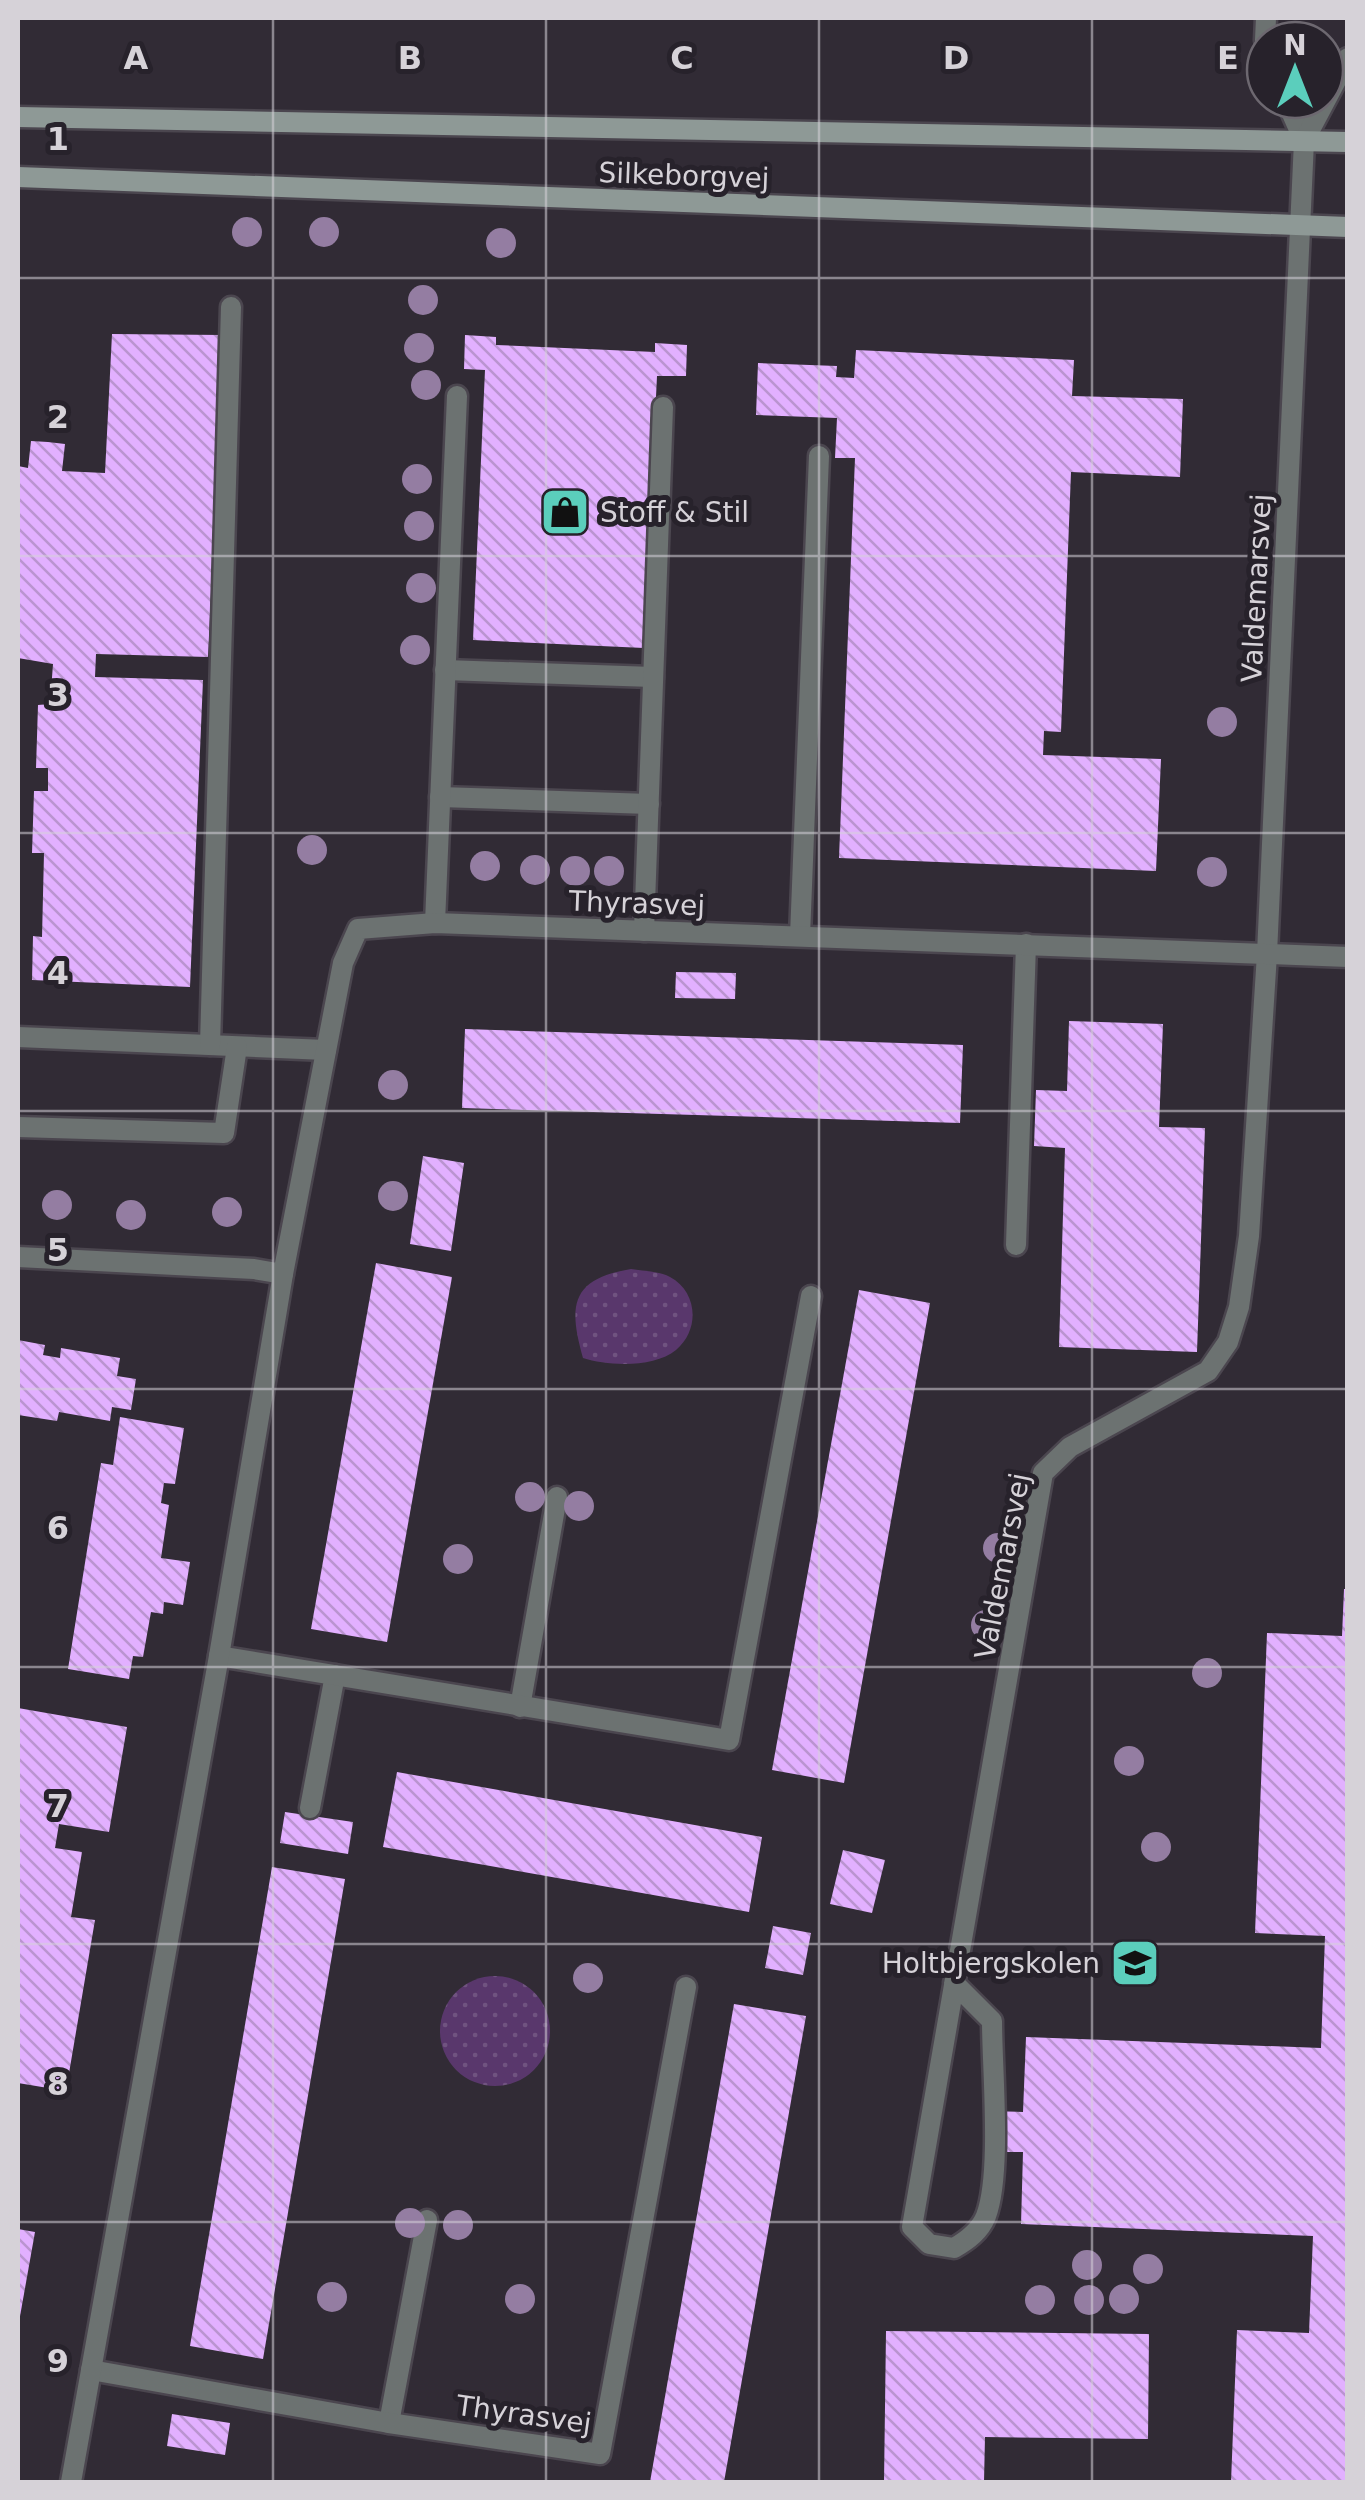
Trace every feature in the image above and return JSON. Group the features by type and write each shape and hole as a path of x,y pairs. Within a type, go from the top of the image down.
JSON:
{"main road":[{"name":"Silkeborgvej","path":"18,118 1348,142"},
{"name":"Silkeborgvej","path":"18,176 1348,227"}],"street":[{"path":"1304,140 1348,58"},
{"path":"1295,120 1304,140"},
{"name":"Valdemarsvej","path":"954,1983 992,2021 994,2182 986,2218 973,2236 954,2248 929,2244 912,2226 954,1983 1043,1473 1070,1446 1208,1371 1228,1342 1238,1307 1249,1236 1267,954 1304,140"},
{"path":"210,1046 231,308"},
{"path":"434,923 457,396"},
{"path":"644,930 663,407"},
{"path":"800,936 819,456"},
{"path":"445,670 654,677"},
{"path":"440,797 649,804"},
{"name":"Thyrasvej","path":"71,2482 283,1274 343,963 358,929 434,923 1267,954"},
{"path":"1016,1245 1026,944"},
{"path":"1267,954 1348,957"},
{"path":"18,1037 326,1050"},
{"path":"18,1127 224,1134 236,1047"},
{"path":"18,1257 254,1269 283,1274"},
{"path":"219,1656 729,1740 811,1296"},
{"path":"520,1707 557,1497"},
{"path":"310,1808 335,1676"},
{"name":"Thyrasvej","path":"91,2370 600,2454 686,1987"},
{"path":"389,2422 427,2220"}],"shaded area":[{"path":"631,1269 670,1277 686,1292 691,1301 692,1322 684,1342 667,1356 643,1363 605,1363 583,1358 576,1323 579,1297 596,1280"},
{"path":"495,1976 516,1980 534,1992 546,2010 550,2031 546,2052 534,2070 516,2082 495,2086 474,2082 456,2070 444,2052 440,2031 444,2010 456,1992 474,1980"}],"building":[{"path":"112,334 223,335 208,657 96,654 95,677 203,680 190,987 32,980 33,936 42,937 44,853 32,853 34,791 48,791 48,768 36,768 38,705 50,704 53,664 18,658 18,466 28,468 31,441 48,442 65,444 62,471 105,473"},
{"name":"Stoff & Stil","path":"465,335 496,337 496,345 655,352 655,343 687,345 686,376 657,376 644,648 473,640 485,370 464,369"},
{"path":"856,350 1074,360 1072,396 1183,399 1180,477 1071,472 1061,732 1044,731 1043,755 1161,759 1156,871 839,858 855,458 835,458 837,418 756,415 758,363 837,366 836,377 854,378"},
{"path":"676,972 736,973 735,999 675,998"},
{"path":"1069,1021 1163,1024 1159,1127 1205,1128 1197,1352 1059,1347 1065,1148 1034,1146 1036,1090 1067,1091"},
{"path":"465,1029 963,1045 960,1123 462,1108"},
{"path":"423,1156 464,1163 451,1251 410,1244"},
{"path":"376,1263 452,1277 387,1642 311,1629"},
{"path":"859,1290 930,1303 844,1783 772,1770"},
{"path":"18,1340 45,1345 43,1355 60,1358 61,1348 120,1358 117,1376 136,1379 131,1410 112,1407 110,1421 59,1412 57,1421 18,1415"},
{"path":"120,1417 184,1428 175,1484 164,1483 161,1503 169,1505 161,1558 190,1562 183,1605 164,1602 163,1614 151,1612 143,1657 133,1656 129,1679 68,1669 101,1463 113,1465"},
{"path":"1344,1589 1348,1589 1348,2482 1231,2482 1237,2330 1309,2333 1313,2236 1021,2224 1023,2152 986,2152 986,2111 1023,2112 1026,2037 1321,2048 1325,1936 1255,1933 1267,1633 1342,1636"},
{"path":"18,1708 127,1727 109,1832 59,1824 55,1848 82,1852 71,1917 95,1920 66,2091 18,2083"},
{"path":"397,1772 762,1837 749,1912 383,1847"},
{"path":"285,1812 353,1822 348,1854 280,1843"},
{"path":"843,1850 885,1860 872,1913 830,1904"},
{"path":"272,1867 345,1879 263,2359 190,2346"},
{"path":"773,1926 811,1933 803,1975 765,1968"},
{"path":"734,2004 806,2016 724,2482 650,2482"},
{"path":"18,2229 35,2232 19,2322 18,2322"},
{"path":"886,2331 1149,2334 1148,2439 985,2437 984,2482 884,2482"},
{"path":"172,2414 230,2423 225,2455 167,2446"}],"place":[{"name":"Stoff & Stil","path":"565,512"},
{"name":"Holtbjergskolen","path":"1135,1963"}]}
